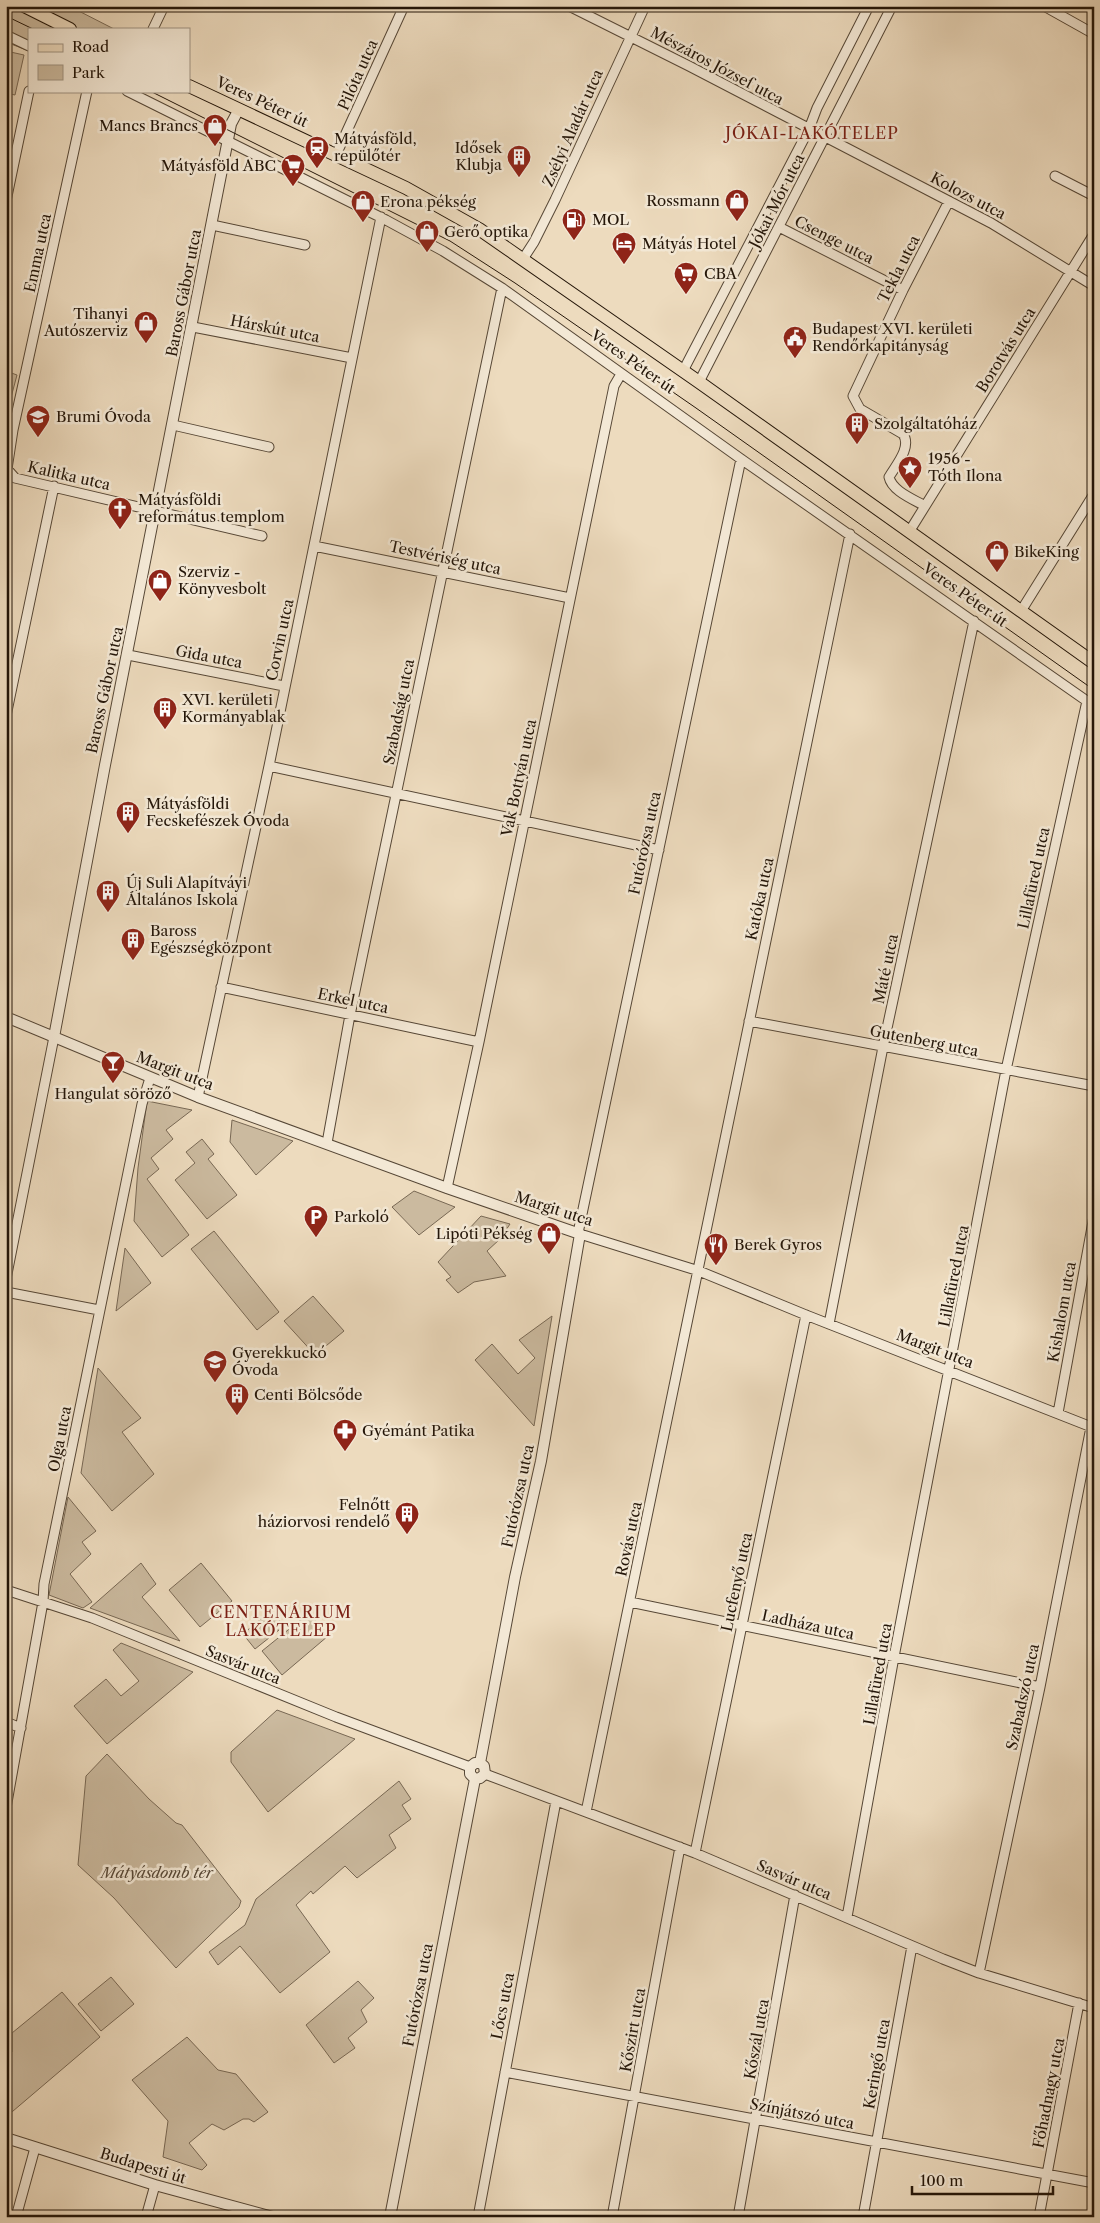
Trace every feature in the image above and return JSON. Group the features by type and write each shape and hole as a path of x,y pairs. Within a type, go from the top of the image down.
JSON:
{"main road":[{"path":"24,6 68,28"},
{"name":"Veres Péter út","path":"190,86 406,188 462,218 699,382 1094,663"}],"street":[{"path":"153,28 164,6"},
{"name":"Pilóta utca","path":"336,155 404,6"},
{"name":"Mészáros József utca","path":"569,6 825,137"},
{"name":"Zsélyi Aladár utca","path":"523,259 542,227 645,6"},
{"name":"Jókai Mór utca","path":"683,371 809,129 817,108 869,6"},
{"name":"Jókai Mór utca","path":"699,382 892,6"},
{"path":"1045,7 1094,34"},
{"path":"6,36 28,46"},
{"path":"6,200 29,92"},
{"name":"Emma utca","path":"14,478 7,469 10,429 87,92"},
{"name":"Veres Péter út","path":"128,92 382,218 443,251 502,288 741,459 1090,703"},
{"name":"Baross Gábor utca","path":"6,1279 231,124 239,109"},
{"name":"Kolozs utca","path":"825,137 991,223 1094,286"},
{"path":"1055,176 1094,196"},
{"name":"Tekla utca","path":"925,506 890,482 889,476 905,448 906,438 903,434 860,409 853,396 903,290 949,201"},
{"name":"Corvin utca","path":"198,1097 269,766 382,218"},
{"path":"212,226 305,245"},
{"name":"Csenge utca","path":"779,227 903,290"},
{"name":"Borotvás utca","path":"910,532 1094,234"},
{"name":"Szabadság utca","path":"326,1143 350,1015 502,288"},
{"name":"Hárskút utca","path":"192,327 352,358"},
{"name":"Vak Bottyán utca","path":"447,1188 479,1042 614,386 621,374"},
{"path":"173,425 269,446"},
{"name":"Futórózsa utca","path":"480,1763 515,1577 542,1461 579,1233 741,459"},
{"name":"Kalitka utca","path":"14,478 262,536"},
{"path":"6,716 54,486"},
{"path":"1021,612 1094,494"},
{"name":"Katóka utca","path":"699,1271 850,534"},
{"name":"Testvériség utca","path":"314,546 570,598"},
{"name":"Máté utca","path":"829,1324 883,1047 974,621"},
{"name":"Gida utca","path":"128,655 284,686"},
{"name":"Lillafüred utca","path":"848,1917 894,1657 1006,1070 1090,703"},
{"path":"269,766 659,850"},
{"name":"Erkel utca","path":"222,987 479,1042"},
{"name":"Margit utca","path":"6,1017 198,1097 447,1188 699,1271 806,1316 1092,1427"},
{"name":"Gutenberg utca","path":"749,1021 1094,1086"},
{"name":"Olga utca","path":"6,1808 43,1602 44,1584 142,1104 150,1078"},
{"name":"Kishalom utca","path":"1058,1413 1094,1216"},
{"name":"Rovás utca","path":"586,1812 699,1271"},
{"path":"6,1292 99,1310"},
{"name":"Lucfenyő utca","path":"694,1853 806,1316"},
{"name":"Szabadszó utca","path":"979,1973 1040,1687 1092,1427"},
{"name":"Sasvár utca","path":"6,1590 92,1618 336,1717 470,1767"},
{"name":"Ladháza utca","path":"630,1602 1040,1687"},
{"path":"6,1722 21,1728"},
{"path":"475,1763 480,1763 485,1768 480,1776 470,1774 470,1767 475,1763"},
{"name":"Futórózsa utca","path":"390,2217 480,1776"},
{"name":"Sasvár utca","path":"480,1776 556,1801 694,1853 979,1973 1094,2008"},
{"name":"Lőcs utca","path":"478,2217 556,1801"},
{"name":"Kőszirt utca","path":"612,2217 636,2097 680,1848"},
{"name":"Kőszál utca","path":"738,2217 757,2120 795,1894"},
{"name":"Keringő utca","path":"863,2217 912,1946"},
{"name":"Főhadnagy utca","path":"1039,2217 1079,2003"},
{"name":"Színjátszó utca","path":"505,2072 1094,2183"},
{"name":"Budapesti út","path":"6,2138 155,2186 273,2217"},
{"path":"16,2217 35,2148"},
{"path":"146,2217 155,2186"}],"green space":[{"path":"6,6 69,6 112,28 28,28 28,51 6,42"},
{"path":"6,51 24,55 15,95 6,93"},
{"path":"6,371 17,375 6,416"},
{"path":"147,1101 192,1110 166,1130 173,1139 151,1158 159,1169 147,1179 189,1235 162,1257 134,1221 138,1168"},
{"path":"232,1120 293,1141 256,1175 230,1142"},
{"path":"202,1139 214,1154 208,1159 237,1195 207,1219 175,1180 195,1163 186,1152"},
{"path":"414,1191 455,1207 419,1235 392,1207"},
{"path":"481,1216 510,1224 500,1239 487,1251 506,1276 474,1282 458,1293 446,1280 451,1277 438,1262"},
{"path":"214,1231 279,1312 257,1330 191,1249"},
{"path":"125,1248 151,1283 116,1311"},
{"path":"313,1296 344,1331 315,1355 284,1321"},
{"path":"552,1316 534,1426 475,1360 492,1344 518,1374 535,1358 519,1340"},
{"path":"98,1368 141,1418 122,1432 154,1474 112,1511 81,1473"},
{"path":"68,1497 96,1531 82,1542 91,1554 70,1574 92,1602 83,1608 49,1595"},
{"path":"141,1563 156,1584 142,1597 180,1641 90,1608"},
{"path":"201,1563 232,1601 200,1627 169,1590"},
{"path":"271,1610 284,1626 255,1649 243,1634"},
{"path":"309,1613 328,1636 282,1675 262,1651"},
{"path":"121,1643 193,1672 107,1744 74,1706 106,1679 121,1696 139,1681 113,1650"},
{"path":"277,1710 355,1739 268,1812 231,1762 231,1752"},
{"name":"Mátyásdomb tér","path":"107,1754 149,1799 176,1823 182,1825 241,1901 239,1907 176,1968 114,1898 78,1865 86,1776"},
{"path":"399,1781 411,1799 402,1805 411,1819 389,1835 396,1848 357,1878 345,1866 313,1894 311,1891 296,1905 330,1952 280,1993 240,1946 218,1965 209,1952 245,1925 256,1899"},
{"path":"111,1977 134,2004 101,2031 78,2004"},
{"path":"358,1981 374,1998 361,2010 367,2022 348,2038 355,2048 334,2063 306,2025"},
{"path":"62,1992 100,2037 6,2117 6,2057 12,2052 12,2033"},
{"path":"187,2037 218,2070 236,2074 268,2112 254,2122 249,2119 243,2119 224,2130 212,2124 189,2143 207,2165 202,2170 163,2157 168,2121 132,2080"}],"tram line":[{"path":"6,16 31,28"},
{"path":"152,92 450,241 515,283 696,408 1094,690"}],"place":[{"name":"Mancs Brancs","path":"215,147"},
{"name":"Mátyásföld, repülőtér","path":"317,169"},
{"name":"Idősek Klubja","path":"519,178"},
{"name":"Mátyásföld ABC","path":"293,187"},
{"name":"Rossmann","path":"737,222"},
{"name":"Erona pékség","path":"363,223"},
{"name":"MOL","path":"574,241"},
{"name":"Gerő optika","path":"427,253"},
{"name":"Mátyás Hotel","path":"624,265"},
{"name":"CBA","path":"686,295"},
{"name":"Tihanyi Autószerviz","path":"146,344"},
{"name":"Budapest XVI. kerületi Rendőrkapitányság","path":"795,359"},
{"name":"Brumi Óvoda","path":"38,438"},
{"name":"Szolgáltatóház","path":"857,445"},
{"name":"1956 - Tóth Ilona","path":"910,489"},
{"name":"Mátyásföldi református templom","path":"120,530"},
{"name":"BikeKing","path":"997,573"},
{"name":"Szerviz - Könyvesbolt","path":"160,602"},
{"name":"XVI. kerületi Kormányablak","path":"165,730"},
{"name":"Mátyásföldi Fecskefészek Óvoda","path":"128,834"},
{"name":"Új Suli Alapítváyi Általános Iskola","path":"108,913"},
{"name":"Baross Egészségközpont","path":"133,961"},
{"name":"Hangulat söröző","path":"113,1084"},
{"name":"Parkoló","path":"316,1238"},
{"name":"Lipóti Pékség","path":"549,1255"},
{"name":"Berek Gyros","path":"716,1266"},
{"name":"Gyerekkuckó Óvoda","path":"215,1383"},
{"name":"Centi Bölcsőde","path":"237,1416"},
{"name":"Gyémánt Patika","path":"345,1452"},
{"name":"Felnőtt háziorvosi rendelő","path":"407,1535"}],"district":[{"name":"JÓKAI-LAKÓTELEP","path":"812,133"},
{"name":"CENTENÁRIUM LAKÓTELEP","path":"281,1621"}]}
